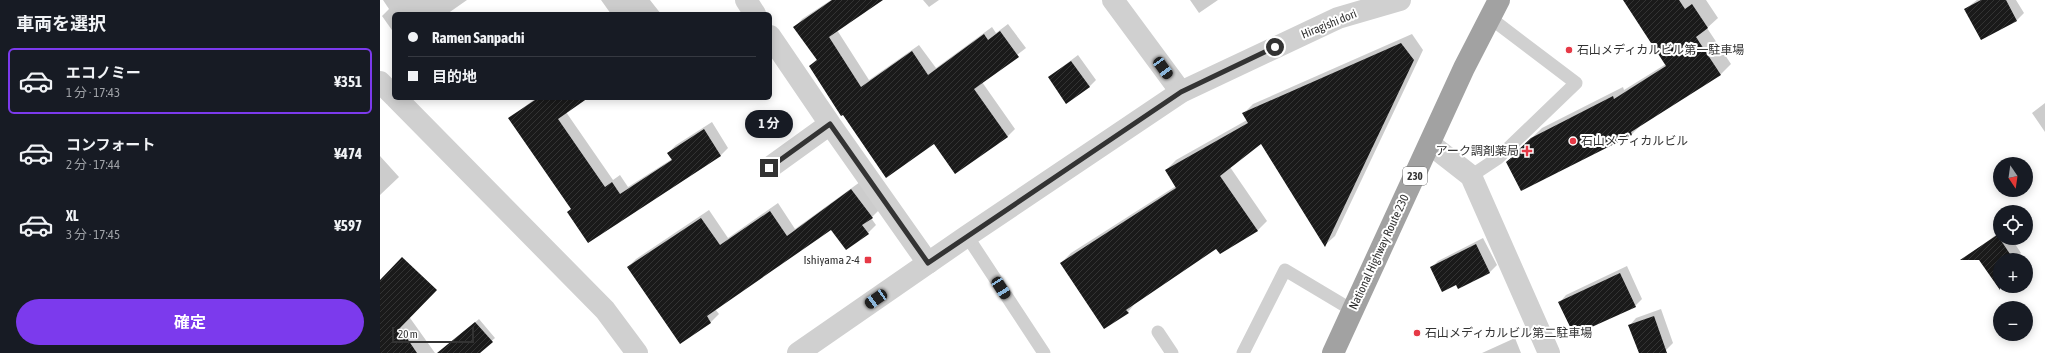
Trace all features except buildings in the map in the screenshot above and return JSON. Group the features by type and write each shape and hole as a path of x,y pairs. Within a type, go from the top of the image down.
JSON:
{"highway":[{"name":"National Highway Route 230","path":"1333,353 1494,8"}],"street":[{"path":"746,0 754,12"},
{"path":"1113,0 1181,92"},
{"name":"Hiragishi dori","path":"798,353 967,236 1181,92 1315,28 1355,6 1400,0"},
{"path":"772,39 928,263"},
{"path":"380,82 392,94"},
{"path":"398,100 605,310 637,353"},
{"path":"769,168 830,124"},
{"path":"1430,144 1471,176 1549,353"}],"lane":[{"path":"1471,176 1498,158 1576,83 1494,8"},
{"path":"967,236 1044,353"},
{"path":"1243,353 1285,270 1352,310"},
{"path":"1158,332 1172,353"}],"place":[{"name":"石山メディカルビル第一駐車場","path":"1569,50"},
{"name":"石山メディカルビル","path":"1573,141"},
{"name":"アーク調剤薬局","path":"1527,151"},
{"name":"Ishiyama 2-4","path":"868,260"},
{"name":"石山メディカルビル第二駐車場","path":"1417,333"}],"route":[{"path":"769,168 830,124 928,263 1181,92 1275,47"}]}
